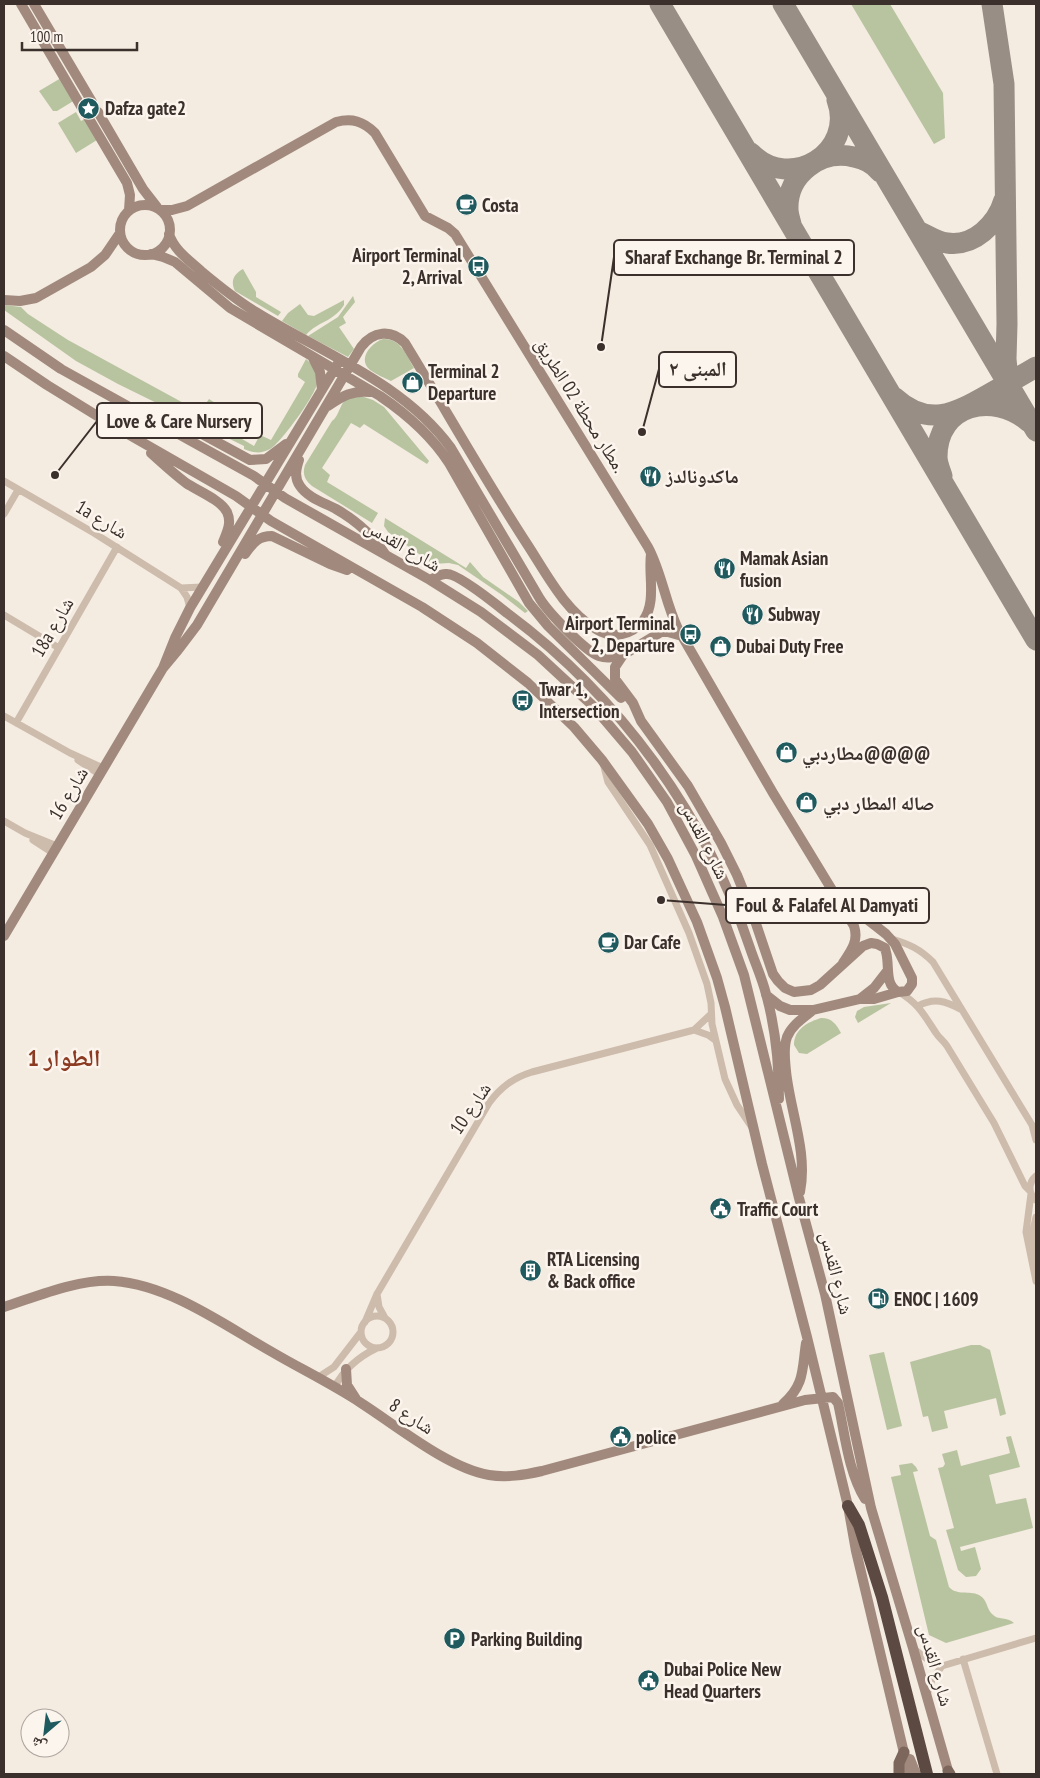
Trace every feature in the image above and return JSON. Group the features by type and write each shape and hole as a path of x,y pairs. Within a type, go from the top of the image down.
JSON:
{"highway":[{"path":"848,1506 859,1525 882,1597 927,1774"}],"main road":[{"path":"899,1774 899,1763 904,1752"}],"street":[{"path":"21,4 82,108"},
{"path":"34,4 95,107 103,131 127,184 130,196 129,210"},
{"path":"60,71 70,65"},
{"path":"88,118 103,131 159,209 169,224 174,244 183,255 235,299 266,319 350,366 411,405 430,422 445,440 540,599 554,617 596,655 607,658 622,655 661,632 682,636"},
{"name":"مطار محطة 02 الطريق.","path":"159,209 172,210 187,206 336,122 352,120 369,126 376,133 425,216 448,228 455,234 651,552 658,567 671,613 682,636 773,793 854,926 856,932 853,946 842,963"},
{"path":"159,209 149,205 141,205 129,210 121,221 120,232 123,242 130,250 140,254 164,256 175,262 230,308 373,392 409,417 437,446 449,463 529,603 548,626 610,686 641,721 688,786 721,842 737,875 773,974 778,981 785,988 794,992 811,990 820,985 862,946 874,944 884,948 890,984 918,1006 966,1070 982,1097 1025,1186 1036,1200"},
{"path":"4,300 20,301 36,298 91,267 105,255 120,232"},
{"path":"151,254 163,247 170,234"},
{"name":"شارع القدس","path":"4,330 62,368 266,483 276,491 430,580 481,612 538,655 592,705 650,776 667,802 696,856 723,917 744,975 799,1198 826,1294 871,1508 914,1648 949,1773"},
{"path":"276,491 365,342 376,334 389,334 395,335 405,343 490,487 543,568 565,600 594,628 611,635 621,635 638,626 644,619 650,601 651,552"},
{"path":"4,356 47,386 236,496 262,515 450,624 503,662 574,727 602,760 648,824 668,859 697,922 725,1007 848,1506 856,1551 909,1774"},
{"path":"313,358 320,372 321,391"},
{"path":"266,483 340,360"},
{"path":"326,408 343,396 351,393 373,392"},
{"path":"150,418 161,417 180,422 245,458 255,460 270,456 293,438"},
{"path":"140,441 176,476 218,503 227,513 228,530 212,570"},
{"path":"304,444 296,474 300,487 365,528 377,541 385,555"},
{"name":"1a شارع","path":"4,481 117,547 181,588"},
{"name":"شارع 16","path":"163,668 177,633 190,608 266,483"},
{"path":"4,514 18,490"},
{"name":"شارع 16","path":"4,936 163,668 191,634 276,491"},
{"path":"225,578 255,540 263,536 277,538 330,564 363,574"},
{"name":"18a شارع","path":"16,723 117,547"},
{"path":"430,580 444,574 452,574 531,631 573,668 611,709 665,777 703,838 737,910 766,995 776,1044 779,1112"},
{"path":"190,608 181,588 202,587"},
{"path":"4,615 59,648"},
{"path":"531,631 538,655"},
{"path":"622,655 615,667 615,679 633,703 641,721"},
{"path":"592,705 611,709"},
{"path":"4,716 101,771"},
{"path":"602,760 608,782 650,845 689,933 707,984 716,1040 728,1087 737,1105 754,1129"},
{"path":"4,821 55,850"},
{"path":"766,995 785,1008 814,1010 860,999 874,999 907,990 911,987 912,982 891,939 871,920 837,896"},
{"path":"891,939 913,946 933,962 1034,1127 1036,1140"},
{"path":"860,999 874,988 888,970"},
{"path":"918,1006 928,1000 950,1004 962,1010"},
{"path":"799,1198 802,1174 800,1146 788,1094 785,1052 786,1041 792,1029 814,1010"},
{"name":"شارع 10","path":"365,1322 377,1294 496,1094 512,1080 522,1076 694,1030 711,1014"},
{"path":"694,1030 708,1034 716,1040"},
{"path":"1036,1176 1031,1182 1026,1232 1036,1281"},
{"path":"1036,1217 1032,1235 1036,1257"},
{"name":"شارع 8","path":"4,1307 64,1288 89,1283 112,1281 154,1288 171,1295 356,1400 443,1457 466,1468 488,1474 510,1476 526,1474 626,1444 821,1397"},
{"path":"334,1388 346,1369 360,1357 387,1345 393,1334 391,1325 379,1306 377,1294"},
{"path":"316,1378 334,1367 361,1332 365,1322 374,1316 385,1318"},
{"path":"361,1332 367,1345 377,1348"},
{"path":"781,1407 795,1393 801,1381 807,1337"},
{"path":"346,1369 348,1385 356,1400"},
{"path":"821,1397 829,1396 836,1399 858,1485 871,1508"},
{"path":"927,1695 932,1680 942,1666 1036,1638"},
{"path":"914,1648 942,1666"},
{"path":"963,1659 997,1774"},
{"path":"904,1752 912,1762 916,1774"}],"green space":[{"path":"851,4 890,4 943,93 945,138 934,144"},
{"path":"61,78 75,100 57,111 53,111 39,91"},
{"path":"76,112 81,121 85,119 97,140 76,153 58,123"},
{"path":"243,269 256,292 256,297 281,312 278,316 235,291 234,278"},
{"path":"353,296 355,302 343,317 346,323 339,327 354,349 348,357 308,336 338,317"},
{"path":"344,300 344,305 335,315 306,335 282,321 288,313 300,304 308,315 314,316"},
{"path":"4,305 21,307 28,314 68,340 200,412 209,399 215,403 213,407 219,410 213,422 254,446 260,435 271,440 305,382 298,377 298,374 306,359 315,367 317,383 305,407 275,445 263,452 251,451 76,361 4,310"},
{"path":"383,339 389,339 398,344 414,368 391,381 370,370 366,366 365,361 365,356 370,348"},
{"path":"361,396 373,400 384,407 429,461 427,464 364,424 360,428 351,423 322,468 330,475 327,482 378,513 372,523 312,486 304,474 305,465 337,416 343,403 349,398"},
{"path":"385,518 466,568 470,562 483,577 519,602 528,611 525,613 458,565 449,563 433,564 388,532 384,526"},
{"path":"891,1003 858,1023 855,1017 857,1011 864,1007"},
{"path":"821,1018 833,1022 841,1033 807,1054 799,1053 794,1045 799,1030"},
{"path":"971,1345 980,1345 990,1350 1006,1414 1000,1416 996,1398 944,1411 948,1428 932,1432 928,1416 923,1417 910,1362"},
{"path":"884,1352 902,1426 887,1430 869,1355"},
{"path":"1011,1436 1020,1467 989,1475 996,1504 1026,1498 1033,1528 960,1547 961,1551 975,1547 981,1569 976,1576 966,1577 958,1570 946,1530 954,1528 938,1468 943,1467 945,1464 942,1454 957,1450 961,1466 1007,1454 1010,1453 1006,1437"},
{"path":"912,1463 918,1471 913,1472 930,1536 936,1540 949,1587 959,1592 979,1595 984,1599 994,1616 1014,1623 946,1643 929,1635 891,1477 901,1475 899,1465"}],"taxiway":[{"path":"660,4 1036,640"},
{"path":"783,4 1036,431"},
{"path":"992,4 1004,84 1006,359 1008,380"},
{"path":"751,153 767,164 784,169 800,168 816,161 828,150 837,136 840,119 837,100"},
{"path":"791,224 788,209 789,196 793,185 808,167 818,161 830,157 854,157 869,162 880,172"},
{"path":"918,231 947,243 966,241 983,232 990,225 1001,209 1004,200"},
{"path":"894,397 906,407 918,412 941,415 953,412 976,401 1036,367"},
{"path":"942,476 937,459 939,439 946,425 957,414 970,408 984,405 1015,412 1029,422"}],"place":[{"name":"Dafza gate2","path":"89,108"},
{"name":"Costa","path":"466,205"},
{"name":"Airport Terminal 2, Arrival","path":"478,266"},
{"name":"Sharaf Exchange Br. Terminal 2","path":"601,347"},
{"name":"Terminal 2 Departure","path":"412,382"},
{"name":"المبنى ٢","path":"642,432"},
{"name":"Love & Care Nursery","path":"55,475"},
{"name":"ماكدونالدز","path":"650,476"},
{"name":"Mamak Asian fusion","path":"724,569"},
{"name":"Subway","path":"752,614"},
{"name":"Airport Terminal 2, Departure","path":"691,634"},
{"name":"Dubai Duty Free","path":"720,646"},
{"name":"Twar 1, Intersection","path":"523,700"},
{"name":"مطاردبي@@@@","path":"786,753"},
{"name":"صاله المطار دبي","path":"807,803"},
{"name":"Foul & Falafel Al Damyati","path":"661,900"},
{"name":"Dar Cafe","path":"608,942"},
{"name":"Traffic Court","path":"721,1209"},
{"name":"RTA Licensing & Back office","path":"531,1270"},
{"name":"ENOC | 1609","path":"878,1299"},
{"name":"police","path":"620,1437"},
{"name":"Parking Building","path":"455,1639"},
{"name":"Dubai Police New Head Quarters","path":"648,1680"}],"district":[{"name":"الطوار 1","path":"64,1058"}]}
